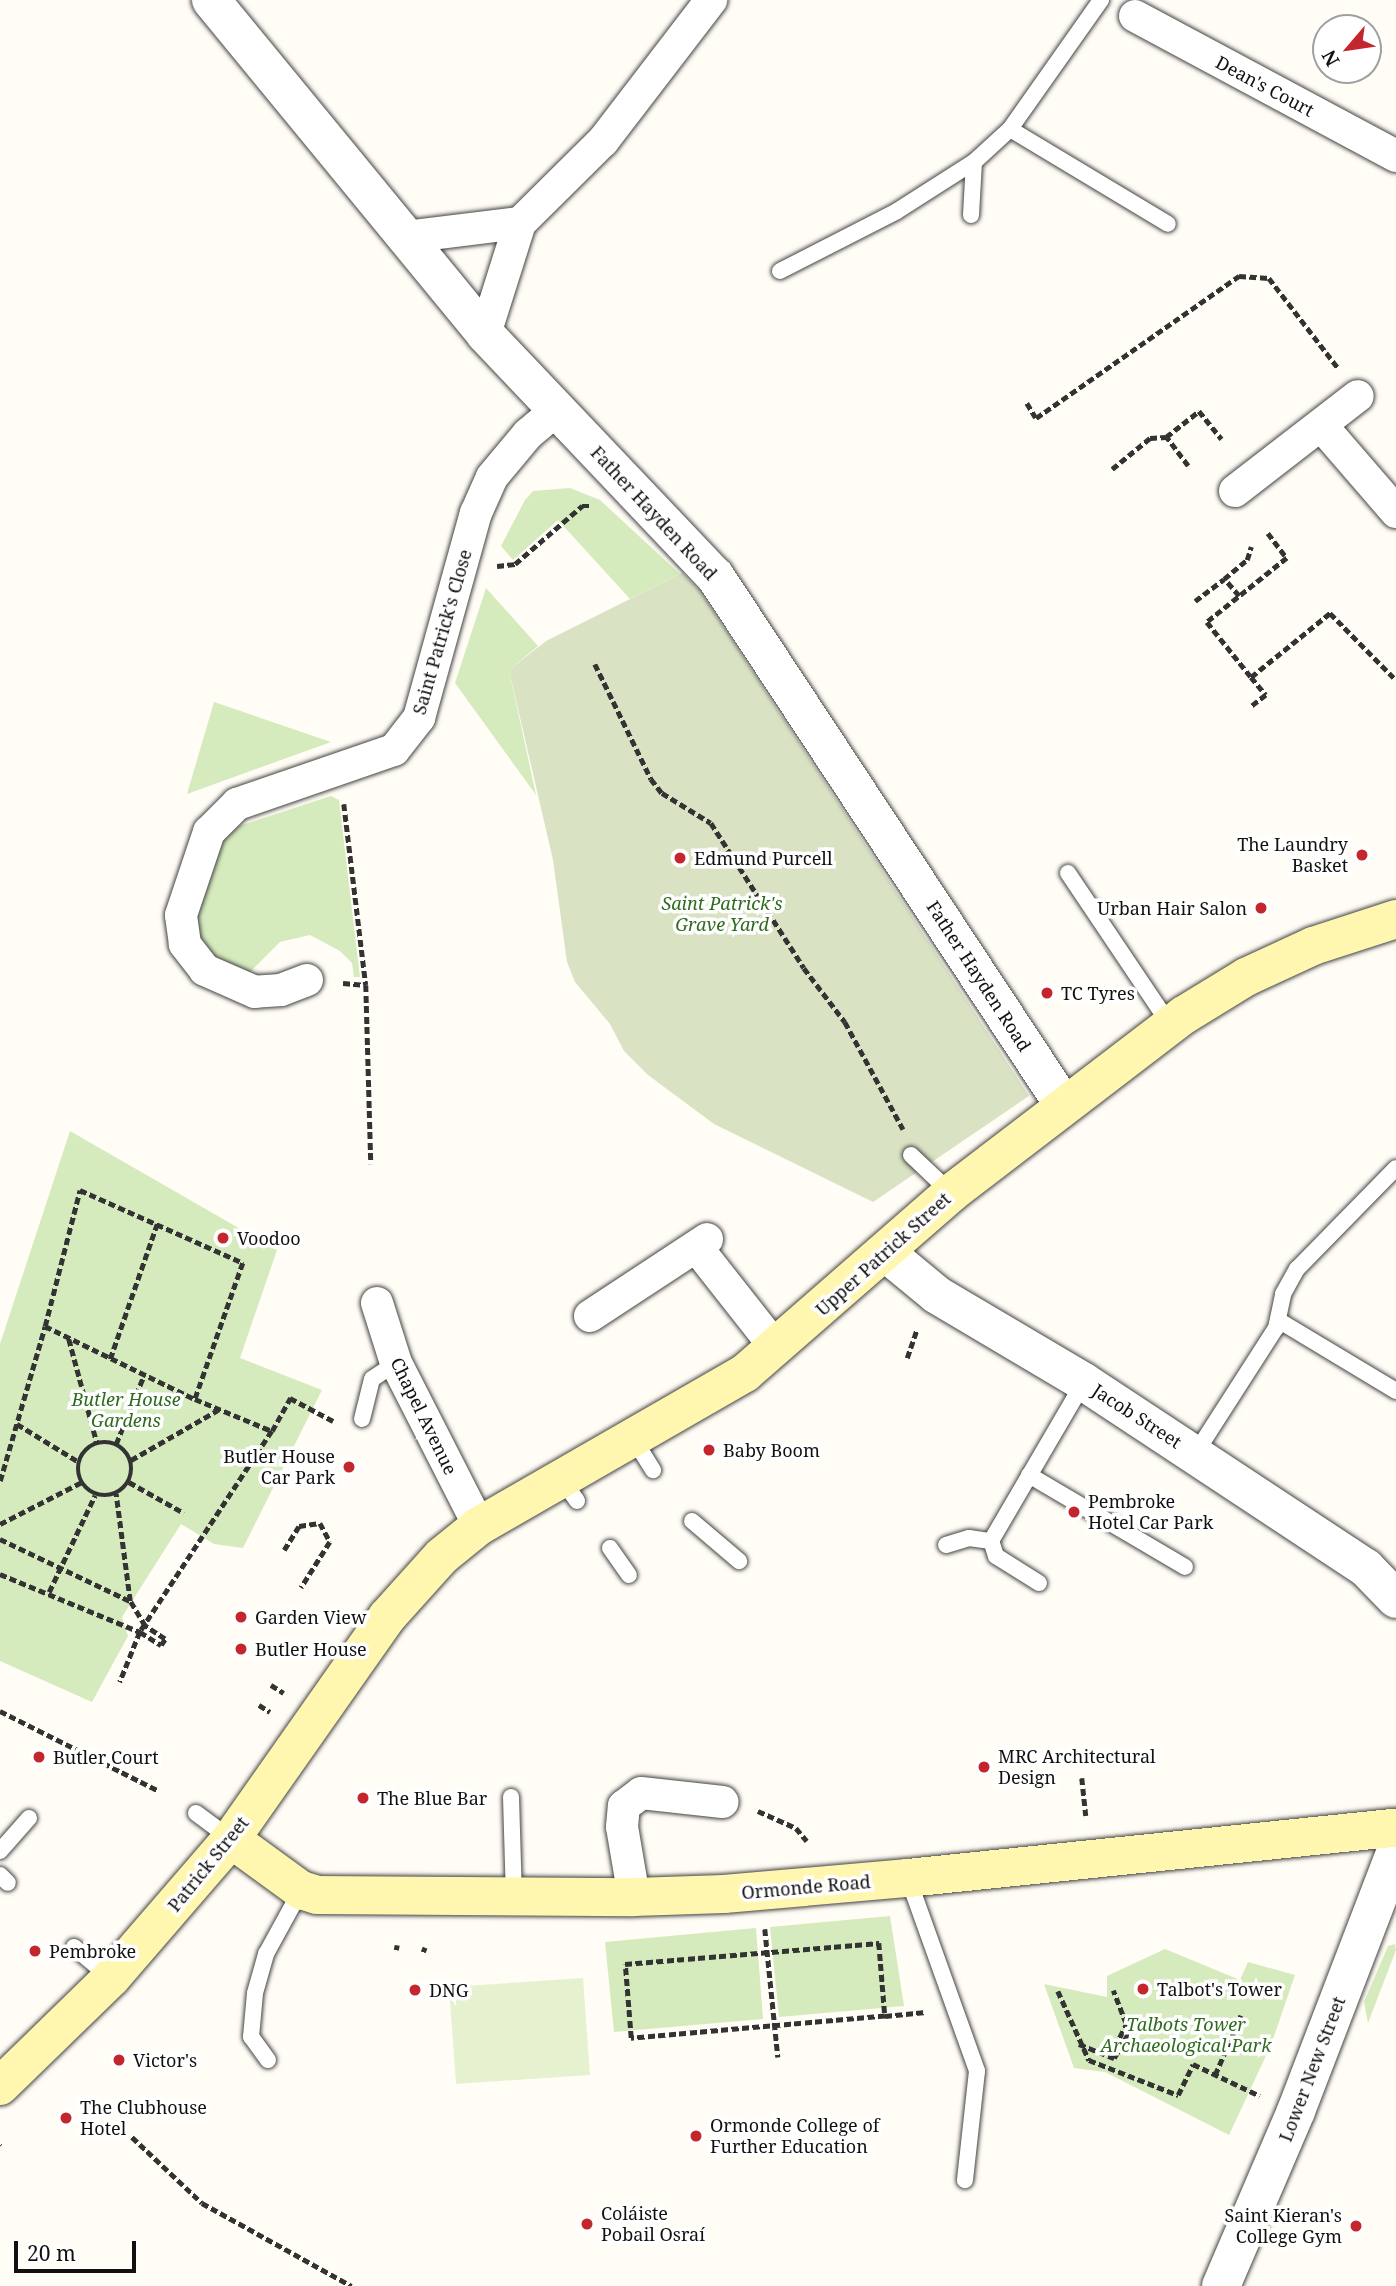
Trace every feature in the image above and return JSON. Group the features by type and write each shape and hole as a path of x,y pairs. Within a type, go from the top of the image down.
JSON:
{"main road":[{"name":"Upper Patrick Street","path":"387,1617 442,1556 479,1526 569,1489 633,1438 745,1373 951,1193 1063,1104 1171,1026 1246,977 1313,946 1396,919"},
{"name":"Patrick Street","path":"0,2087 111,1978 231,1839 387,1617"},
{"name":"Ormonde Road","path":"231,1839 302,1890 317,1895 634,1896 760,1891 908,1878 1396,1828"}],"street":[{"name":"Father Hayden Road","path":"211,0 485,334 715,576 1063,1104"},
{"path":"485,334 520,223 603,141 693,14 711,0"},
{"name":"Dean's Court","path":"1135,16 1396,156"},
{"path":"406,237 520,223"},
{"path":"1235,491 1358,396"},
{"name":"Saint Patrick's Close","path":"306,980 281,990 256,992 205,970 185,944 181,915 209,832 237,804 394,750 419,718 463,561 492,477 528,434 557,410"},
{"path":"1321,425 1396,512"},
{"path":"590,1316 702,1244 776,1348"},
{"name":"Jacob Street","path":"885,1252 937,1295 1084,1382 1195,1454 1366,1569 1392,1592"},
{"name":"Chapel Avenue","path":"377,1303 396,1363 479,1526"},
{"path":"634,1896 621,1827 624,1806 641,1794 723,1802"},
{"name":"Lower New Street","path":"1221,2286 1296,2111 1396,1850"}],"lane":[{"path":"780,271 897,211 974,162 1010,129 1101,0"},
{"path":"1010,129 1168,224"},
{"path":"971,215 974,162"},
{"path":"1068,873 1171,1026"},
{"path":"911,1155 951,1193"},
{"path":"1195,1454 1278,1320 1283,1294 1297,1269 1396,1168"},
{"path":"1278,1320 1396,1391"},
{"path":"362,1419 372,1379 396,1363"},
{"path":"1039,1583 996,1556 991,1541 1084,1382"},
{"path":"633,1438 653,1471"},
{"path":"1029,1475 1185,1567"},
{"path":"692,1521 739,1561"},
{"path":"946,1545 969,1538 991,1541"},
{"path":"610,1548 629,1575"},
{"path":"511,1797 514,1896"},
{"path":"195,1813 231,1839"},
{"path":"0,1851 6,1831 29,1818"},
{"path":"908,1878 977,2071 965,2180"},
{"path":"268,2060 251,2037 255,1993 266,1954 302,1890"},
{"path":"74,1947 111,1978"}],"path":[{"path":"1027,403 1036,418 1239,276 1269,278 1332,360"},
{"path":"1112,469 1150,439 1166,437 1199,411 1222,439"},
{"path":"1166,437 1188,466"},
{"path":"463,561 486,568 515,564 582,506 596,506"},
{"path":"1252,706 1266,695 1207,622 1287,558 1268,533"},
{"path":"1195,601 1247,560 1251,547"},
{"path":"1224,579 1239,596"},
{"path":"1251,677 1330,613 1396,680"},
{"path":"595,664 651,779 662,793 711,823 804,968 845,1022 903,1130 911,1155"},
{"path":"340,768 366,985 371,1164"},
{"path":"0,1481 45,1326 80,1190 243,1263 195,1399"},
{"path":"110,1359 157,1224"},
{"path":"907,1358 919,1323"},
{"path":"45,1326 144,1376 272,1431"},
{"path":"69,1339 97,1443"},
{"path":"116,1444 144,1376"},
{"path":"120,1682 140,1632 272,1431 290,1398 314,1407"},
{"path":"131,1460 219,1409"},
{"path":"17,1424 79,1462 82,1482 95,1494 116,1494 128,1482 131,1460"},
{"path":"79,1462 97,1443 116,1444 131,1460"},
{"path":"0,1524 82,1482"},
{"path":"128,1482 184,1513"},
{"path":"49,1592 95,1494"},
{"path":"0,1574 49,1592 140,1632 161,1645 164,1639 145,1626 131,1601 116,1494"},
{"path":"285,1550 299,1526 320,1523 330,1542 301,1588"},
{"path":"0,1539 131,1601"},
{"path":"271,1685 284,1693"},
{"path":"259,1705 270,1712"},
{"path":"0,1712 157,1790"},
{"path":"1082,1778 1086,1816"},
{"path":"723,1802 772,1814 796,1828 807,1841"},
{"path":"760,1891 778,2057"},
{"path":"885,2016 879,1943 625,1964 632,2038 955,2010"},
{"path":"1110,2056 1126,2024 1113,1990"},
{"path":"1058,1991 1078,2044 1089,2060 1178,2095 1193,2064 1296,2111"},
{"path":"1215,2075 1241,2015"},
{"path":"1078,2044 1114,2058 1138,2017"},
{"path":"132,2137 202,2203 352,2286"}],"green space":[{"path":"570,488 600,500 680,574 630,599 558,520 513,560 501,546 525,500 533,491"},
{"name":"Saint Patrick's Grave Yard","path":"682,573 700,591 1029,1096 873,1202 714,1124 648,1075 624,1051 610,1024 575,982 567,962 553,860 509,670 546,641"},
{"path":"486,588 538,646 509,670 536,795 455,683"},
{"path":"214,702 331,742 187,794"},
{"path":"331,796 339,800 360,977 354,977 352,963 340,951 310,935 280,942 249,973 213,960 198,940 195,912 219,841 230,829"},
{"name":"Butler House Gardens","path":"70,1131 277,1250 240,1358 322,1390 243,1548 214,1544 181,1524 122,1617 128,1636 92,1702 0,1661 0,1344"},
{"path":"890,1916 904,2006 779,2017 770,1927"},
{"path":"756,1928 763,2019 614,2032 605,1942"},
{"path":"1395,1944 1396,1950 1368,2023 1364,2002 1388,1946"},
{"name":"Talbots Tower Archaeological Park","path":"1165,1949 1240,1980 1248,1962 1295,1975 1271,2045 1229,2135 1105,2072 1074,2068 1044,1984 1107,1997 1107,1976"},
{"path":"583,1978 590,2075 456,2084 449,1987"}],"place":[{"name":"The Laundry Basket","path":"1362,855"},
{"name":"Edmund Purcell","path":"680,858"},
{"name":"Urban Hair Salon","path":"1261,908"},
{"name":"TC Tyres","path":"1047,993"},
{"name":"Voodoo","path":"223,1238"},
{"name":"Baby Boom","path":"709,1450"},
{"name":"Butler House Car Park","path":"349,1467"},
{"name":"Pembroke Hotel Car Park","path":"1074,1512"},
{"name":"Garden View","path":"241,1617"},
{"name":"Butler House","path":"241,1649"},
{"name":"Butler Court","path":"39,1757"},
{"name":"MRC Architectural Design","path":"984,1767"},
{"name":"The Blue Bar","path":"363,1798"},
{"name":"Pembroke","path":"35,1951"},
{"name":"Talbot's Tower","path":"1143,1989"},
{"name":"DNG","path":"415,1990"},
{"name":"Victor's","path":"119,2060"},
{"name":"The Clubhouse Hotel","path":"66,2118"},
{"name":"Ormonde College of Further Education","path":"696,2136"},
{"name":"Coláiste Pobail Osraí","path":"587,2224"},
{"name":"Saint Kieran's College Gym","path":"1356,2226"}]}
